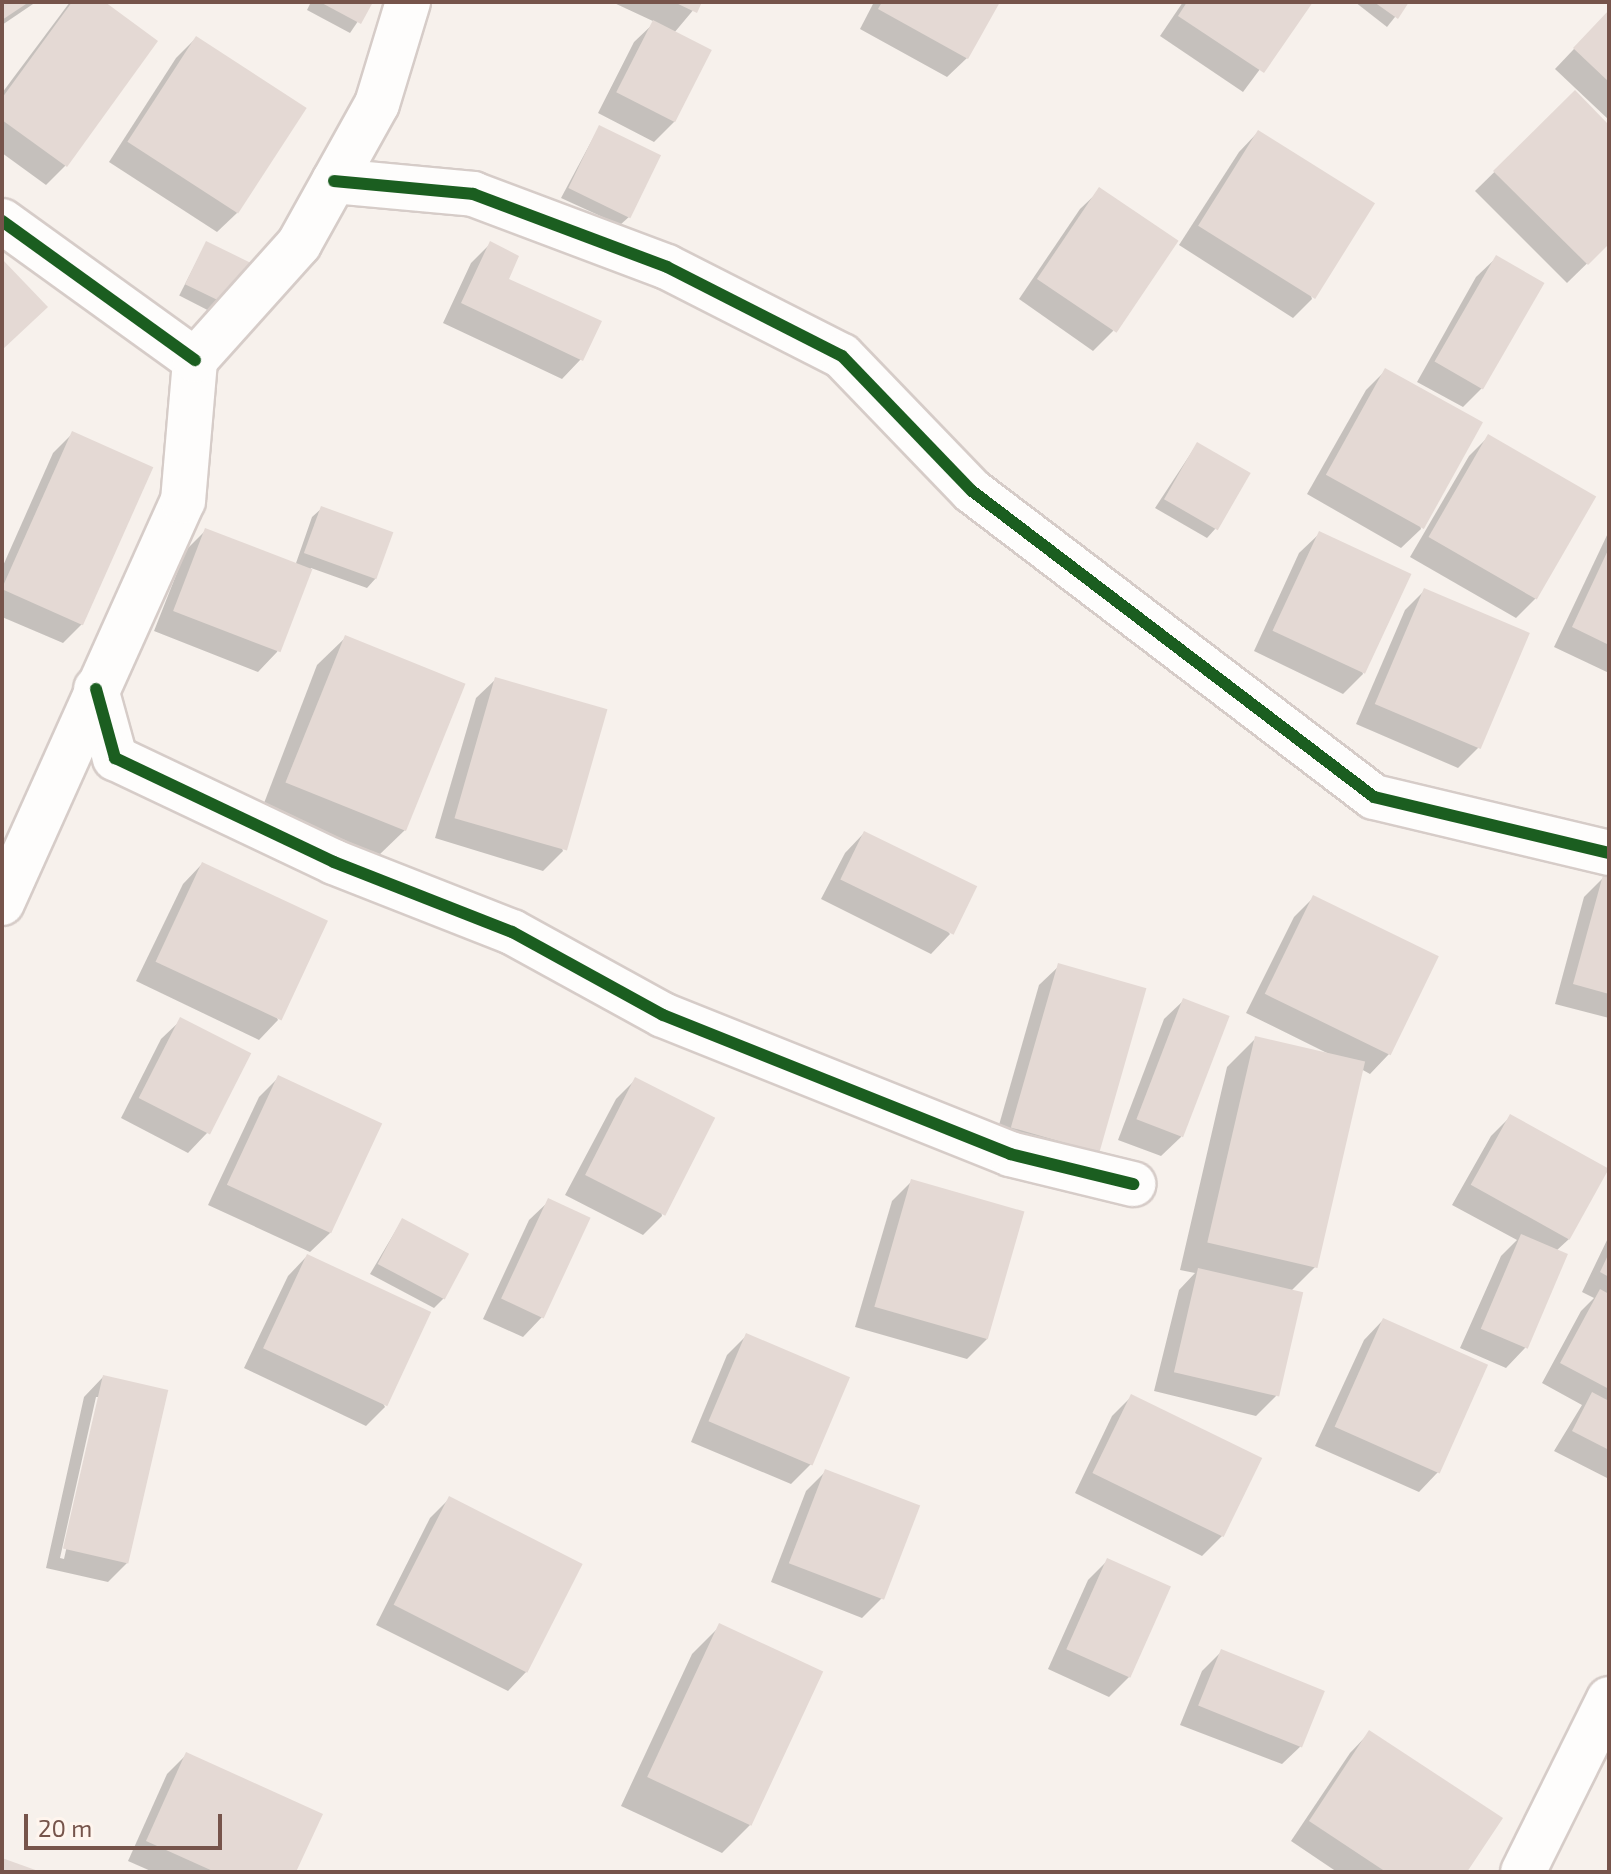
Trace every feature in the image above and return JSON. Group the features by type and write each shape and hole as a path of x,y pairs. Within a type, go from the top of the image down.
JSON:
{"street":[{"path":"2,903 183,501 195,360 299,244 377,104 408,2"},
{"path":"334,181 473,194 667,267 842,356 972,491 1374,797 1609,853"},
{"path":"2,221 195,360"},
{"path":"96,689 115,758 334,862 512,932 663,1015 1010,1154 1133,1184"},
{"path":"1523,1872 1609,1699"}],"building":[{"path":"2,2 29,2 2,20"},
{"path":"72,2 105,2 158,41 67,167 2,120 2,98"},
{"path":"320,2 373,2 361,24"},
{"path":"674,2 702,2 697,13"},
{"path":"882,2 1000,2 968,59 878,9"},
{"path":"1187,2 1313,2 1264,73 1178,16"},
{"path":"1374,2 1409,2 1398,19"},
{"path":"1609,10 1609,82 1573,48"},
{"path":"653,20 712,50 675,122 616,92"},
{"path":"196,36 307,108 238,214 127,142"},
{"path":"1575,90 1609,125 1609,244 1588,265 1493,171"},
{"path":"599,125 661,155 630,218 568,188"},
{"path":"1258,130 1375,203 1315,299 1198,226"},
{"path":"1099,187 1179,241 1117,333 1037,279"},
{"path":"206,241 251,263 230,306 185,284"},
{"path":"490,241 519,256 509,279 602,321 583,361 461,303"},
{"path":"1496,255 1544,283 1483,390 1434,362"},
{"path":"2,259 48,307 2,350"},
{"path":"1385,368 1483,422 1424,529 1326,475"},
{"path":"72,431 153,467 83,625 2,589"},
{"path":"1488,434 1596,496 1537,600 1428,537"},
{"path":"1197,442 1251,473 1218,530 1164,499"},
{"path":"321,506 393,532 376,579 304,553"},
{"path":"205,528 312,569 280,652 173,611"},
{"path":"1319,531 1411,574 1365,674 1273,631"},
{"path":"1609,548 1609,645 1572,627"},
{"path":"1424,588 1530,633 1481,749 1375,704"},
{"path":"345,635 466,684 406,831 285,782"},
{"path":"495,677 607,709 567,851 454,818"},
{"path":"864,831 977,886 954,935 840,880"},
{"path":"202,862 328,921 281,1020 156,962"},
{"path":"1603,875 1609,877 1609,994 1573,984"},
{"path":"1313,895 1439,956 1391,1055 1265,994"},
{"path":"1058,963 1146,988 1099,1153 1011,1127"},
{"path":"1183,998 1230,1016 1183,1137 1136,1119"},
{"path":"180,1017 251,1053 210,1134 139,1098"},
{"path":"1255,1036 1365,1061 1317,1268 1207,1243"},
{"path":"278,1075 382,1124 331,1233 227,1185"},
{"path":"635,1077 715,1118 665,1216 585,1175"},
{"path":"1510,1114 1609,1169 1570,1240 1471,1185"},
{"path":"911,1179 1024,1212 988,1339 874,1307"},
{"path":"548,1198 591,1218 544,1318 501,1299"},
{"path":"402,1218 469,1254 445,1300 378,1264"},
{"path":"1521,1234 1568,1254 1528,1349 1481,1329"},
{"path":"1609,1253 1609,1277 1600,1272"},
{"path":"307,1254 431,1312 387,1406 263,1348"},
{"path":"1198,1268 1303,1292 1279,1397 1174,1372"},
{"path":"1600,1289 1609,1294 1609,1389 1560,1363"},
{"path":"1383,1318 1488,1365 1440,1473 1335,1427"},
{"path":"746,1333 850,1377 813,1466 708,1421"},
{"path":"103,1375 168,1390 128,1564 63,1548"},
{"path":"1592,1392 1609,1401 1609,1450 1572,1431"},
{"path":"1131,1394 1262,1458 1224,1537 1092,1473"},
{"path":"825,1469 920,1506 884,1600 789,1563"},
{"path":"449,1496 583,1564 527,1673 394,1605"},
{"path":"1107,1558 1171,1586 1130,1678 1066,1649"},
{"path":"719,1623 823,1672 751,1826 647,1777"},
{"path":"1221,1649 1325,1691 1302,1748 1198,1706"},
{"path":"1369,1730 1503,1818 1467,1872 1386,1872 1309,1821"},
{"path":"186,1752 323,1814 296,1872 215,1872 146,1841"},
{"path":"2,1858 41,1872 2,1872"}],"cycle path":[{"path":"334,181 473,194 667,267 842,356 972,491 1374,797 1609,853"},
{"path":"2,221 195,360"},
{"path":"96,689 115,758 334,862 512,932 663,1015 1010,1154 1133,1184"}]}
